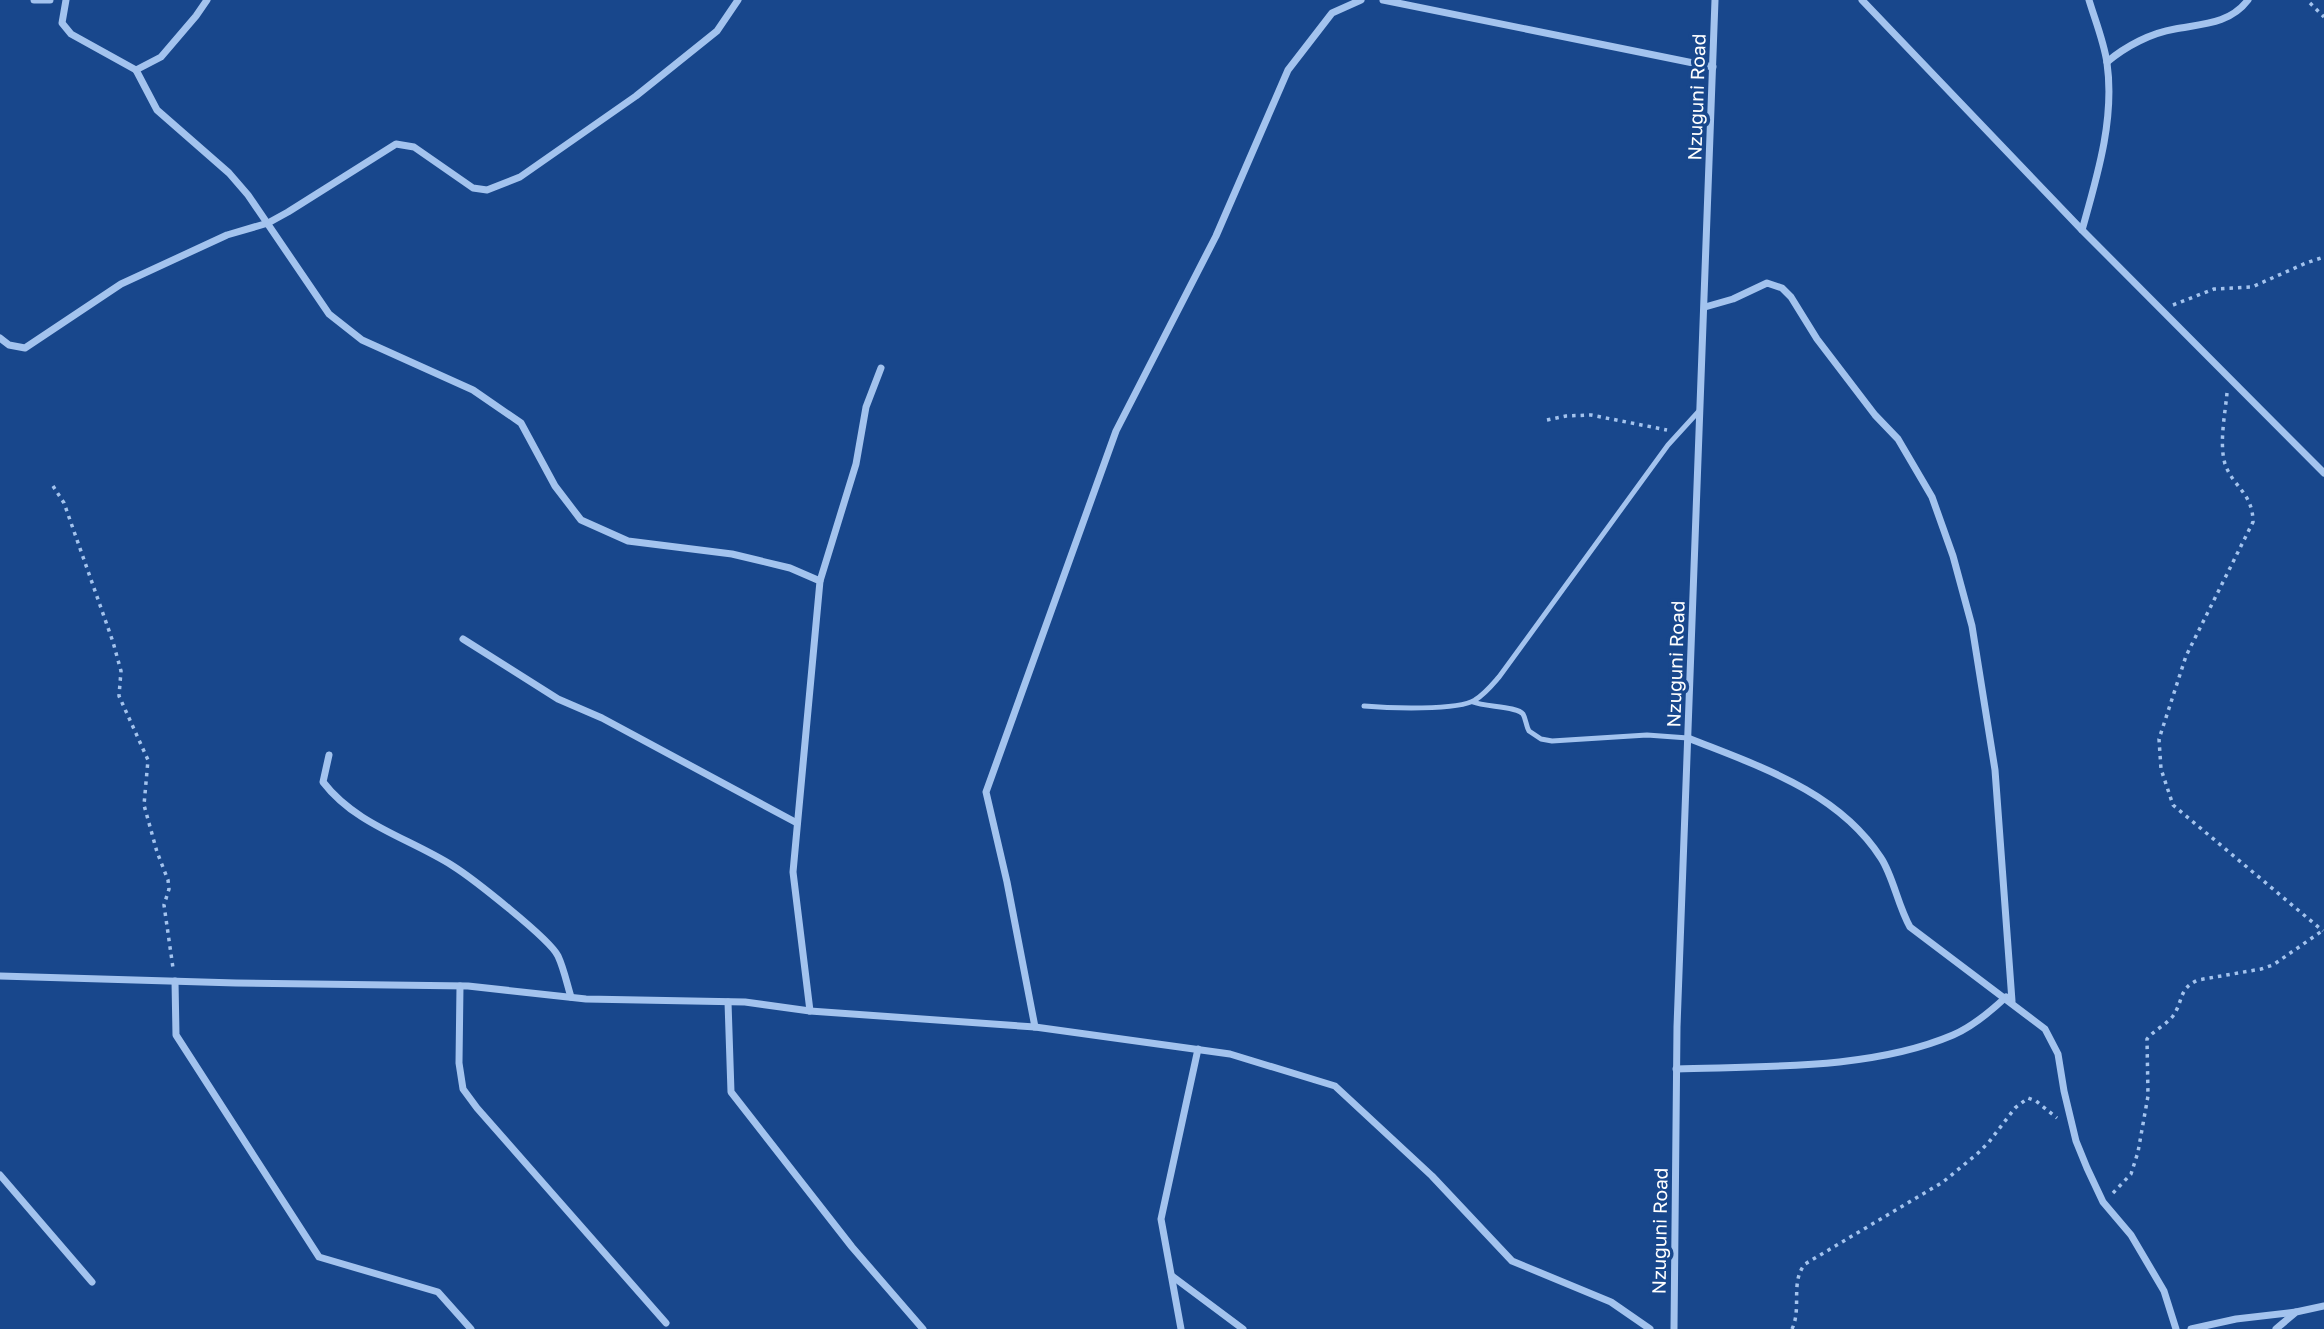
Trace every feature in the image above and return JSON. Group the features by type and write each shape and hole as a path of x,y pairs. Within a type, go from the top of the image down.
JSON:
{"street":[{"path":"34,0 50,0"},
{"path":"66,0 62,23 71,34 136,70 157,110 229,173 268,223 329,314 362,340 473,390 521,423 555,486 581,520 628,541 732,554 790,568 820,581"},
{"path":"136,70 161,57 207,0"},
{"path":"0,338 9,345 25,348 121,284 227,235 268,223 396,144 414,147 473,188 487,190 520,177 636,96 717,31 738,0"},
{"path":"1035,1027 1007,882 986,792 1116,432 1216,236 1288,70 1332,13 1361,0"},
{"path":"1383,0 1713,67"},
{"name":"Nzuguni Road","path":"1674,1329 1676,1069 1715,0"},
{"path":"1862,0 2082,230 2324,473"},
{"path":"2082,230 2104,143 2109,94 2107,62 2089,0"},
{"path":"2107,62 2119,52 2154,36 2174,29 2221,21 2243,7 2248,0"},
{"path":"1705,307 1733,299 1767,283 1782,288 1875,415 1898,439 1932,497 1959,573 1972,626 1995,770 2009,999"},
{"path":"810,1011 793,872 820,581 856,464 866,407 881,368"},
{"path":"463,639 558,699 602,718 797,823"},
{"path":"1688,737 1805,787 1841,814 1883,859 1910,927 2045,1028 2058,1054 2076,1141 2103,1202 2131,1235 2164,1291 2176,1329"},
{"path":"329,755 323,782 333,795 368,822 454,866 541,936 557,954 571,997"},
{"path":"0,976 460,986 571,997 729,1002 810,1011 1035,1027 1230,1054 1335,1086 1432,1176 1512,1261 1611,1302 1650,1329"},
{"path":"175,981 176,1035 320,1257 438,1292 471,1329"},
{"path":"460,986 459,1063 463,1089 666,1323"},
{"path":"1676,1069 1803,1065 1902,1051 1954,1035 2009,999"},
{"path":"729,1002 731,1092 852,1247 923,1329"},
{"path":"1181,1329 1161,1219 1198,1049"},
{"path":"0,1175 92,1282"},
{"path":"1171,1275 1243,1329"},
{"path":"2191,1329 2236,1319 2324,1306"},
{"path":"2276,1329 2296,1312"}],"lane":[{"path":"1473,702 1499,677 1668,445 1701,408"},
{"path":"1364,706 1435,707 1473,702 1490,707 1505,707 1519,711 1528,731 1541,739 1552,741 1647,735 1688,737"}],"path":[{"path":"2310,3 2324,16"},
{"path":"2161,310 2214,289 2252,287 2306,262 2324,257"},
{"path":"2103,1202 2131,1174 2138,1152 2148,1096 2147,1039 2172,1016 2183,990 2198,980 2273,965 2324,931 2173,805 2161,769 2159,738 2186,656 2253,522 2250,500 2226,468 2222,454 2228,377"},
{"path":"1547,420 1579,414 1591,415 1680,432"},
{"path":"53,486 64,503 113,642 121,671 119,696 148,760 144,805 168,880 169,889 164,905 175,981"},
{"path":"1792,1329 1797,1309 1798,1272 1805,1264 1943,1182 1989,1142 2015,1108 2023,1102 2033,1099 2075,1132"}]}
